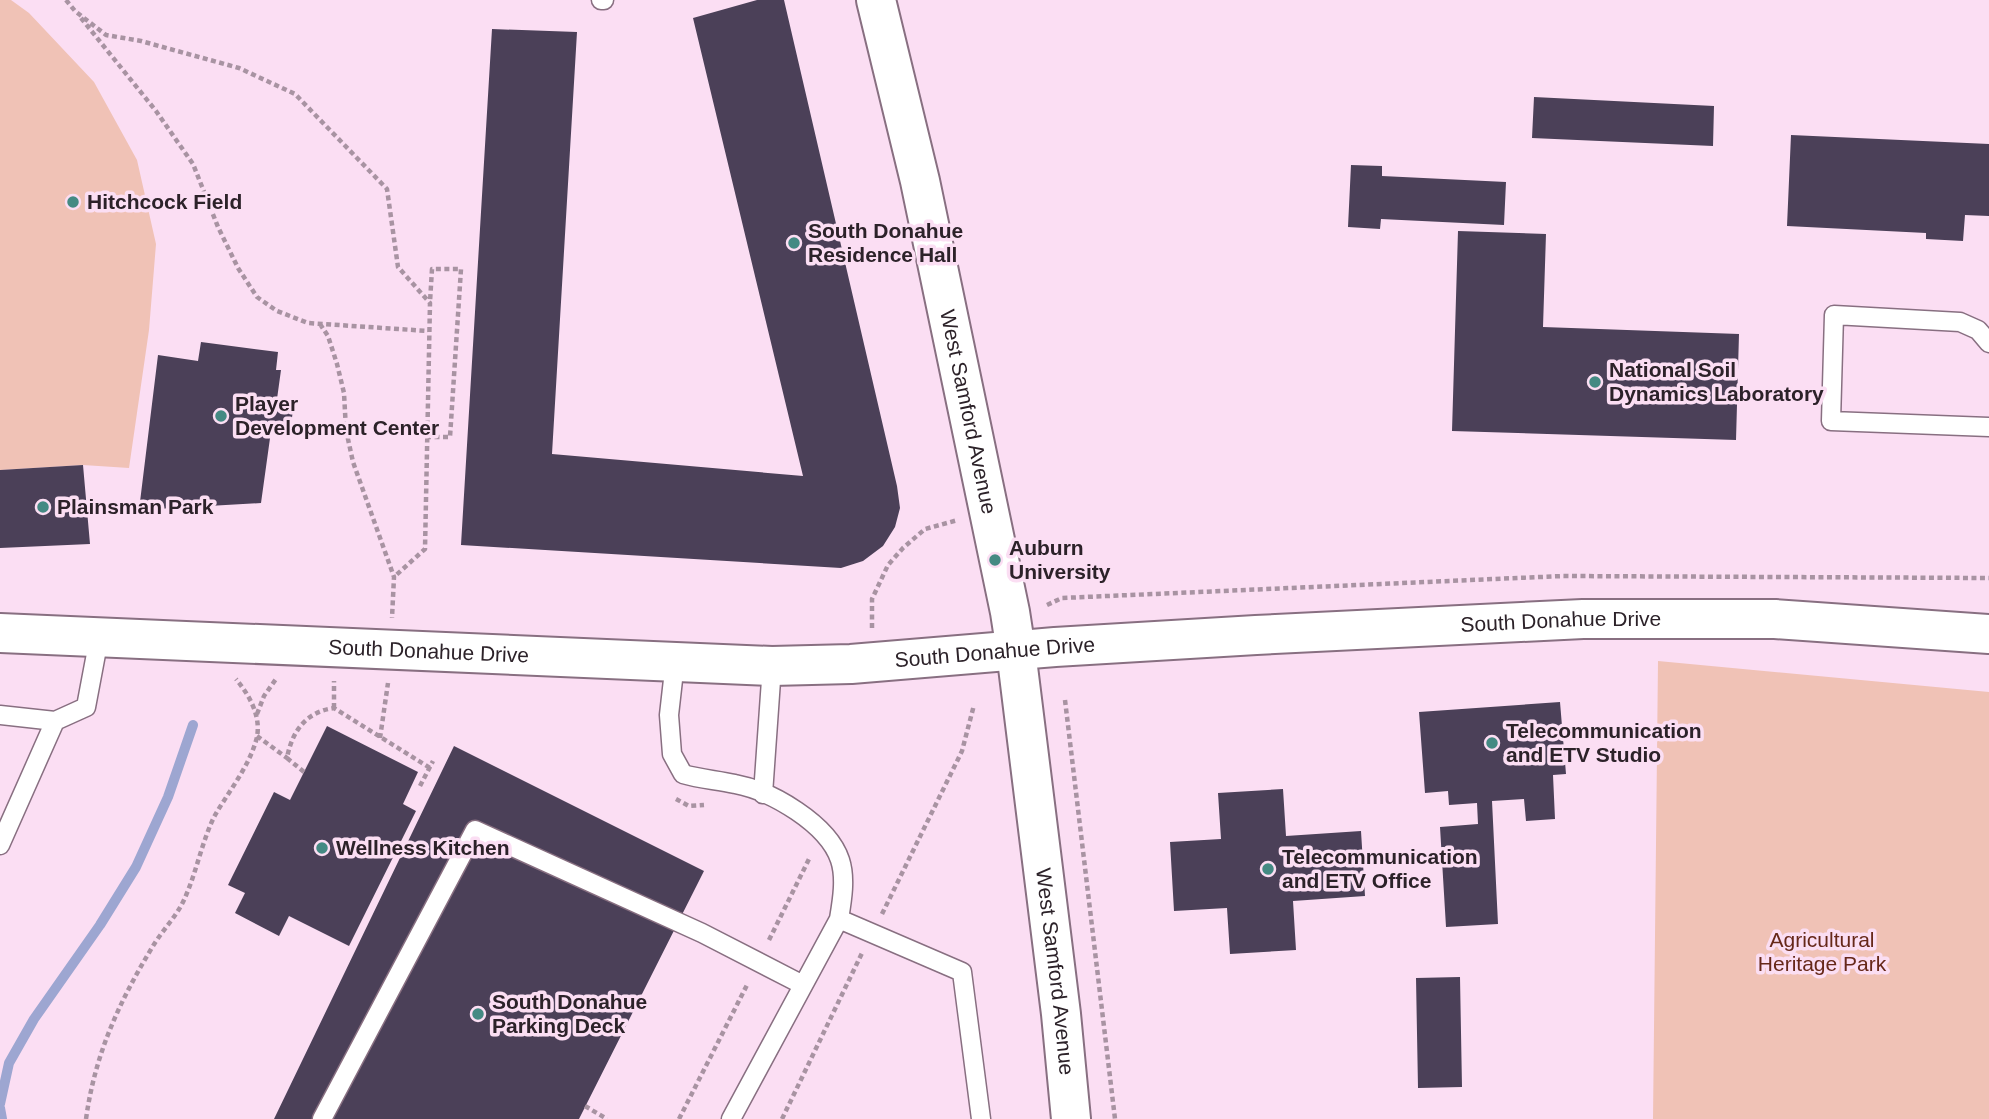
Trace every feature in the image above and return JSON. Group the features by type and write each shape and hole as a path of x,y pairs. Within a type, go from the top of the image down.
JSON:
{"street":[{"name":"West Samford Avenue","path":"876,0 920,181 1016,651 1060,1014 1070,1119"},
{"name":"South Donahue Drive","path":"0,634 772,666 851,664 1256,635 1583,619 1775,619 1989,634"}],"lane":[{"path":"1989,343 1978,330 1959,322 1834,315 1831,421 1989,428"},
{"path":"0,715 55,720 86,707 99,638"},
{"path":"675,662 669,715 672,754 683,774 703,780 737,784 779,800 810,821 832,842 841,863 843,894 839,919 731,1119"},
{"path":"763,794 772,666"},
{"path":"0,845 55,720"},
{"path":"323,1119 475,830 702,933 803,985"},
{"path":"839,919 962,972 981,1119"}],"path":[{"path":"66,0 156,111 193,164 218,227 257,297 276,311 307,323 428,331"},
{"path":"75,11 106,35 141,41 239,68 295,94 387,189 398,267 430,303"},
{"path":"394,577 425,549 426,436 428,331 432,269 461,269 450,437 426,436"},
{"path":"320,324 328,336 344,393 346,430 353,462 394,577 392,622"},
{"path":"872,632 872,599 888,565 925,529 960,519"},
{"path":"1047,605 1062,598 1563,576 1989,578"},
{"path":"86,1119 98,1059 130,985 163,930 183,903 213,819 247,760 257,736 256,715 248,695 234,676"},
{"path":"256,715 264,696 277,677"},
{"path":"334,679 334,708"},
{"path":"380,737 388,681"},
{"path":"1065,700 1115,1119"},
{"path":"287,758 290,740 304,720 323,710 334,708 430,768"},
{"path":"257,736 304,772"},
{"path":"420,786 433,761"},
{"path":"668,794 689,806 715,804"},
{"path":"678,1119 813,852"},
{"path":"585,1106 607,1119"}],"green space":[{"name":"Hitchcock Field","path":"0,0 11,0 29,13 94,82 137,160 156,244 149,330 129,468 83,465 0,470"},
{"name":"Agricultural Heritage Park","path":"1658,661 1989,692 1989,1119 1653,1119"}],"building":[{"name":"South Donahue Residence Hall","path":"757,0 784,0 897,486 900,508 895,527 883,546 863,561 841,568 461,545 492,29 577,32 552,454 803,476 693,18"},
{"path":"1534,97 1714,106 1713,146 1532,138"},
{"path":"1791,135 1989,144 1989,216 1965,215 1963,241 1926,239 1926,233 1787,226"},
{"path":"1351,165 1382,166 1382,176 1506,182 1504,225 1381,219 1380,229 1348,227"},
{"name":"National Soil Dynamics Laboratory","path":"1458,231 1546,234 1543,327 1739,334 1736,440 1452,431"},
{"name":"Player Development Center","path":"201,342 278,352 276,370 281,370 277,399 294,402 290,433 271,431 261,503 139,510 158,355 198,361"},
{"name":"Plainsman Park","path":"83,465 90,544 0,548 0,470"},
{"name":"Telecommunication and ETV Studio","path":"1560,702 1566,774 1553,775 1555,819 1526,821 1524,799 1492,801 1498,924 1446,927 1440,827 1478,824 1477,803 1449,805 1448,791 1425,793 1419,712"},
{"name":"Wellness Kitchen","path":"327,726 418,772 403,804 416,811 349,946 289,916 279,936 235,913 245,893 228,885 274,792 290,800"},
{"name":"South Donahue Parking Deck","path":"454,746 704,871 579,1119 274,1119"},
{"name":"Telecommunication and ETV Office","path":"1283,789 1286,836 1361,831 1365,896 1293,901 1296,950 1230,954 1227,908 1174,911 1170,842 1221,839 1218,793"},
{"path":"1460,977 1462,1087 1418,1088 1416,978"}],"waterway":[{"path":"0,1104 9,1063 34,1019 100,925 136,867 168,797 193,725"},
{"path":"0,1108 2,1119"}],"place":[{"name":"Hitchcock Field","path":"73,202"},
{"name":"South Donahue Residence Hall","path":"794,243"},
{"name":"National Soil Dynamics Laboratory","path":"1595,382"},
{"name":"Player Development Center","path":"221,416"},
{"name":"Plainsman Park","path":"43,507"},
{"name":"Auburn University","path":"995,560"},
{"name":"Telecommunication and ETV Studio","path":"1492,743"},
{"name":"Wellness Kitchen","path":"322,848"},
{"name":"Telecommunication and ETV Office","path":"1268,869"},
{"name":"South Donahue Parking Deck","path":"478,1014"}]}
